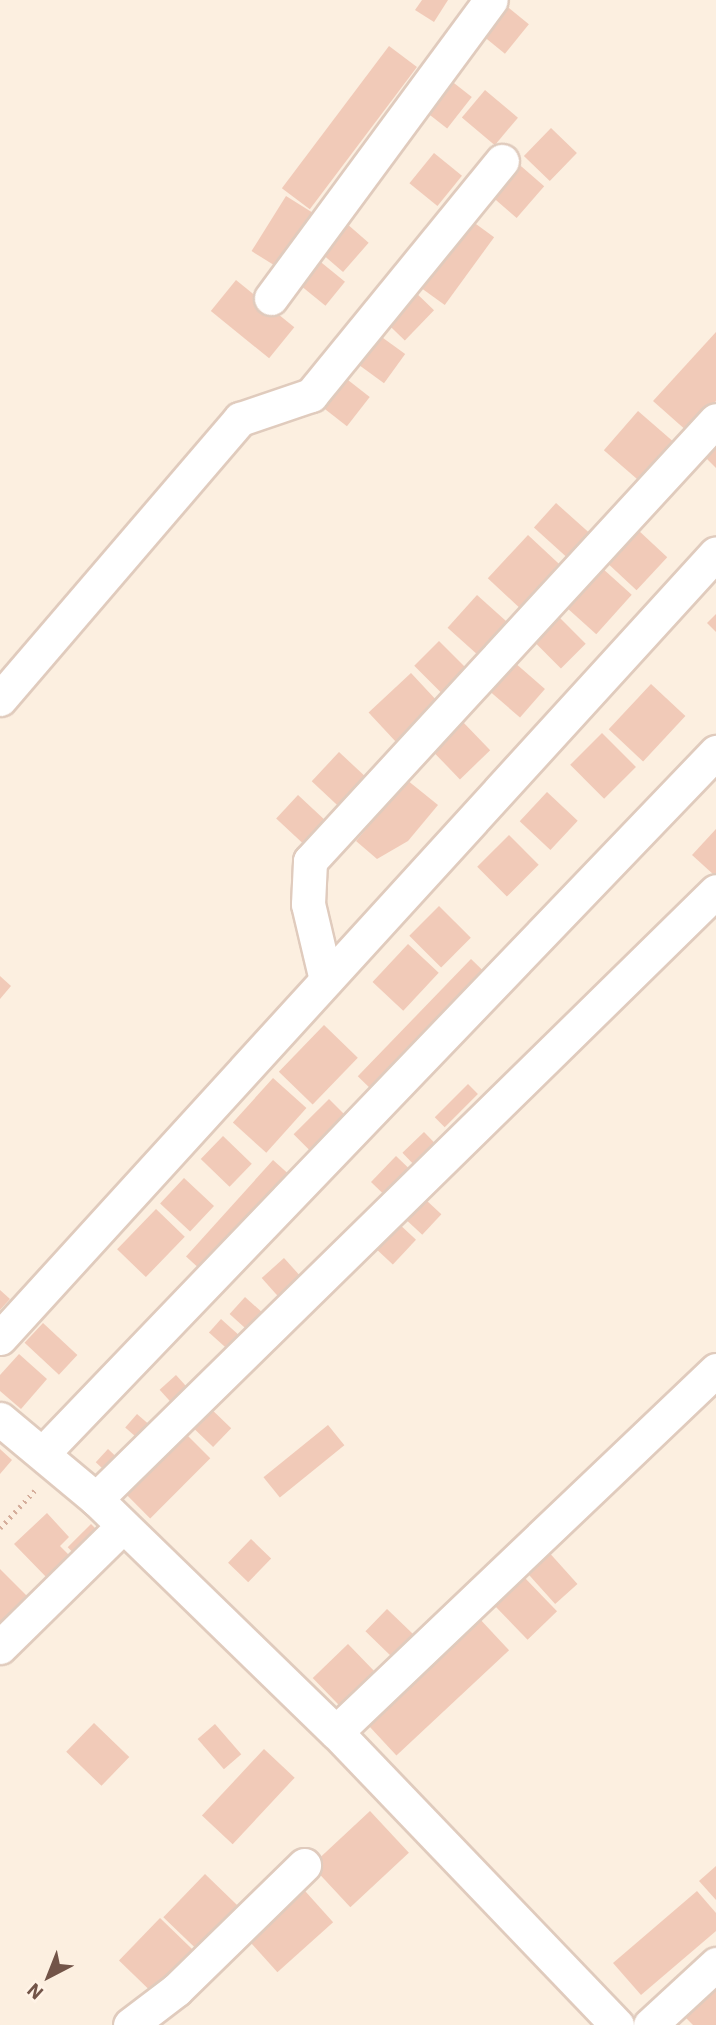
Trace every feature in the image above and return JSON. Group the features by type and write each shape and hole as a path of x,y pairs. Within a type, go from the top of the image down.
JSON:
{"street":[{"path":"271,298 491,0"},
{"path":"0,699 240,419 311,396 502,161"},
{"path":"326,980 308,904 310,861 716,420"},
{"path":"0,1338 716,553"},
{"path":"50,1460 716,752"},
{"path":"96,1499 716,891"},
{"path":"336,1732 716,1370"},
{"path":"0,1419 96,1499 336,1732 617,2025"},
{"path":"0,1647 122,1527"},
{"path":"130,2025 176,1990 304,1865"},
{"path":"650,2025 716,1964"}],"path":[{"path":"0,1528 50,1460"}],"building":[{"path":"422,0 448,0 434,22 415,10"},
{"path":"504,4 529,24 505,54 480,34"},
{"path":"389,46 417,67 310,209 282,188"},
{"path":"445,76 472,97 447,128 420,108"},
{"path":"485,90 518,118 495,145 462,118"},
{"path":"551,128 577,153 550,181 524,156"},
{"path":"434,153 462,176 437,206 409,183"},
{"path":"514,160 544,186 517,218 486,192"},
{"path":"286,196 313,213 279,268 252,251"},
{"path":"465,216 494,237 445,305 416,284"},
{"path":"346,223 369,243 343,272 320,252"},
{"path":"317,259 345,282 325,306 297,283"},
{"path":"236,280 294,327 269,358 211,311"},
{"path":"411,288 434,310 405,340 382,318"},
{"path":"372,330 405,354 384,383 351,359"},
{"path":"716,332 716,401 688,432 653,401"},
{"path":"339,373 370,397 347,426 316,402"},
{"path":"638,411 676,444 642,483 604,450"},
{"path":"716,443 716,468 704,456"},
{"path":"556,503 589,533 567,558 534,528"},
{"path":"638,530 667,557 637,590 607,563"},
{"path":"528,535 562,567 522,610 488,578"},
{"path":"602,568 632,595 596,634 567,607"},
{"path":"477,595 508,623 479,656 448,628"},
{"path":"556,614 586,644 561,668 531,639"},
{"path":"716,614 716,632 707,623"},
{"path":"439,641 467,669 443,694 414,666"},
{"path":"514,662 545,689 520,718 489,691"},
{"path":"411,673 440,704 397,743 369,713"},
{"path":"651,684 685,716 643,761 609,729"},
{"path":"461,720 490,750 460,779 431,749"},
{"path":"602,733 636,767 604,799 570,765"},
{"path":"339,752 366,777 339,806 312,781"},
{"path":"407,780 438,805 408,841 377,859 356,841"},
{"path":"547,792 578,821 550,850 520,821"},
{"path":"298,795 327,822 305,846 276,818"},
{"path":"716,829 716,873 714,875 692,855"},
{"path":"509,835 539,865 507,897 477,867"},
{"path":"439,906 471,938 441,968 409,936"},
{"path":"408,944 439,973 403,1011 373,982"},
{"path":"471,959 491,978 378,1096 358,1076"},
{"path":"0,976 11,986 0,999"},
{"path":"324,1025 358,1058 313,1104 279,1072"},
{"path":"273,1078 306,1108 266,1153 233,1123"},
{"path":"468,1084 478,1094 445,1127 435,1117"},
{"path":"329,1099 350,1120 315,1156 294,1134"},
{"path":"424,1132 444,1153 423,1174 402,1153"},
{"path":"223,1136 252,1164 230,1187 201,1159"},
{"path":"396,1156 418,1177 393,1203 371,1182"},
{"path":"273,1160 295,1180 208,1277 186,1257"},
{"path":"184,1178 214,1206 190,1232 160,1204"},
{"path":"426,1200 441,1214 422,1235 407,1220"},
{"path":"156,1209 185,1237 146,1277 117,1249"},
{"path":"397,1222 416,1240 393,1265 374,1247"},
{"path":"284,1258 303,1279 280,1299 262,1278"},
{"path":"0,1290 10,1299 0,1310"},
{"path":"245,1297 267,1317 252,1334 230,1314"},
{"path":"221,1319 239,1335 227,1348 209,1332"},
{"path":"43,1323 77,1355 59,1375 25,1343"},
{"path":"19,1354 47,1379 21,1409 0,1391 0,1375"},
{"path":"176,1375 194,1395 178,1410 160,1390"},
{"path":"206,1404 231,1428 213,1447 188,1423"},
{"path":"137,1414 154,1429 143,1443 125,1428"},
{"path":"328,1425 344,1445 280,1497 263,1477"},
{"path":"182,1430 210,1458 150,1518 122,1490"},
{"path":"0,1449 12,1460 0,1474"},
{"path":"108,1449 122,1462 110,1475 96,1462"},
{"path":"47,1513 69,1537 60,1546 71,1557 48,1579 14,1544"},
{"path":"91,1524 103,1536 80,1559 68,1547"},
{"path":"251,1539 271,1558 248,1582 228,1563"},
{"path":"546,1549 577,1584 555,1604 524,1569"},
{"path":"0,1569 28,1597 0,1624"},
{"path":"523,1576 557,1611 528,1640 494,1604"},
{"path":"387,1609 415,1636 394,1658 365,1631"},
{"path":"477,1616 509,1650 396,1755 364,1721"},
{"path":"348,1644 376,1673 341,1707 313,1678"},
{"path":"94,1723 129,1757 101,1786 66,1752"},
{"path":"215,1724 241,1754 224,1769 198,1739"},
{"path":"264,1749 295,1778 233,1844 202,1816"},
{"path":"370,1811 409,1853 350,1907 311,1866"},
{"path":"716,1866 716,1900 699,1881"},
{"path":"205,1874 238,1906 196,1949 163,1917"},
{"path":"297,1882 333,1922 277,1972 241,1932"},
{"path":"697,1891 716,1913 716,1931 641,1995 613,1963"},
{"path":"160,1918 193,1950 152,1992 119,1960"},
{"path":"716,1984 716,2025 693,2025 684,2016"}]}
